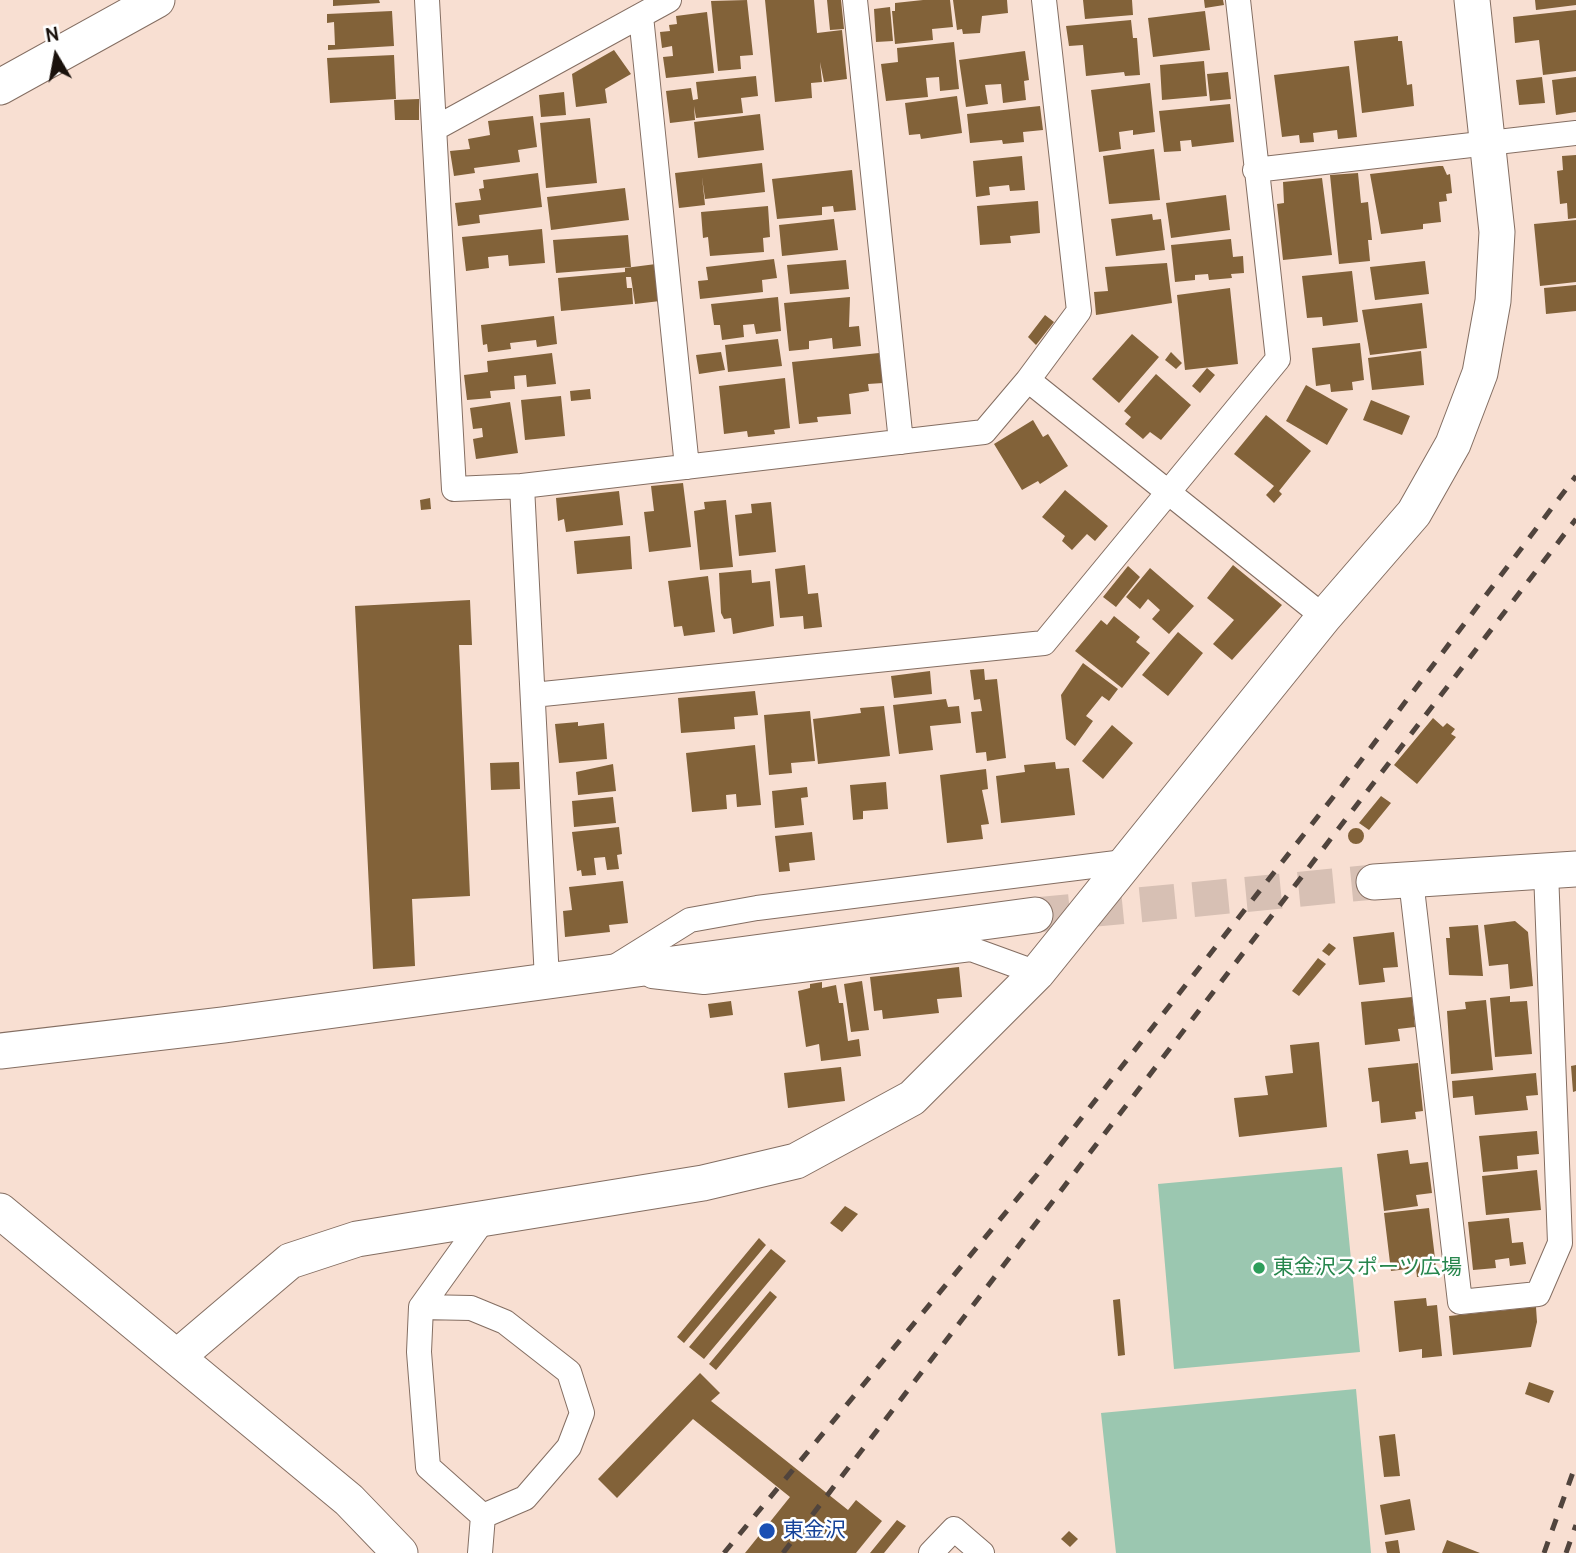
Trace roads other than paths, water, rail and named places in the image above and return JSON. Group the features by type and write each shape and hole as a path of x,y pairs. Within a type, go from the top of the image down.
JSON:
{"street":[{"path":"0,87 157,0"},
{"path":"427,0 454,489 522,486 984,432 1028,380 1079,311 1044,0"},
{"path":"434,129 669,0"},
{"path":"855,0 901,442"},
{"path":"533,695 1044,643 1278,359 1238,0"},
{"path":"177,1357 290,1261 356,1239 704,1183 796,1161 912,1098 1037,973 1324,617 1414,513 1453,444 1480,373 1493,301 1497,232 1472,0"},
{"path":"641,16 687,467"},
{"path":"1255,170 1576,133"},
{"path":"1028,380 1170,491 1324,617"},
{"path":"522,486 547,980"},
{"path":"610,971 690,920 757,908 1124,862"},
{"path":"1374,882 1561,870 1560,1243 1538,1294 1460,1302 1411,880"},
{"path":"0,1051 223,1025 1035,915"},
{"path":"610,971 704,982 971,948 1037,973"},
{"path":"0,1211 349,1500 400,1553"},
{"path":"483,1516 428,1467 419,1352 421,1307 484,1219"},
{"path":"421,1307 471,1308 505,1322 569,1372 582,1413 569,1447 525,1499 483,1516"},
{"path":"480,1553 483,1516"},
{"path":"931,1553 954,1529 982,1553"}],"tunnel":[{"path":"1035,915 1374,882"}],"railway":[{"path":"724,1553 1036,1176 1341,787 1576,476"},
{"path":"783,1553 1576,519"},
{"path":"1544,1553 1576,1464"},
{"path":"1566,1553 1576,1525"}],"place":[{"name":"東金沢スポーツ広場","path":"1259,1268"},
{"name":"東金沢","path":"767,1531"}]}
